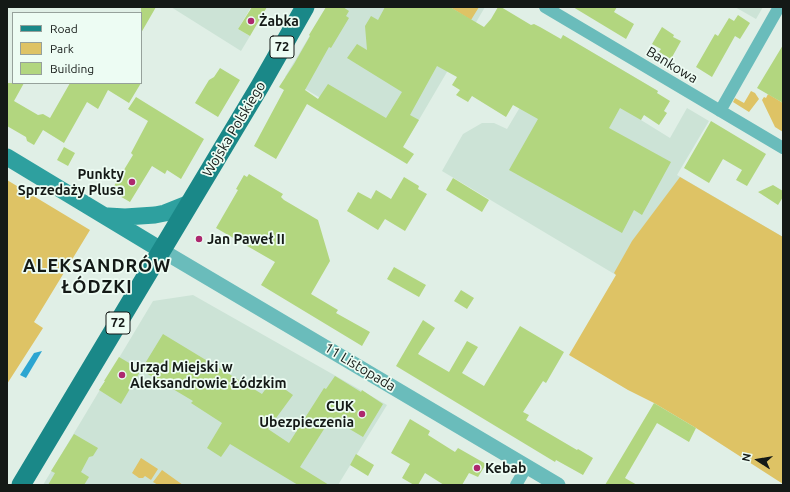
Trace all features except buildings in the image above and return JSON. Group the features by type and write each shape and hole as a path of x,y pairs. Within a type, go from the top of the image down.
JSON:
{"main road":[{"name":"Wojska Polskiego","path":"161,250 305,7"},
{"path":"7,157 161,250"},
{"path":"104,215 125,217 156,215 190,203"},
{"name":"72","path":"21,485 161,250"}],"street":[{"name":"Bankowa","path":"546,7 783,148"},
{"path":"720,111 779,7"},
{"name":"11 Listopada","path":"161,250 558,485"},
{"path":"516,485 527,466"}],"shaded area":[{"path":"171,7 251,7 238,29 250,36 241,51"},
{"path":"327,7 485,7 403,147 285,77"},
{"path":"735,7 763,7 756,19"},
{"path":"563,35 658,91 641,120 670,138 687,108 709,121 677,175 783,237 616,275 442,171 463,134 482,123 494,123 507,129"},
{"path":"193,295 387,405 338,485 43,485 153,301"}],"green space":[{"path":"450,7 479,7 471,20"},
{"path":"751,91 755,93 759,99 749,112 733,102 735,98 744,103"},
{"path":"768,94 783,103 783,132 775,127 762,100 764,97 766,98"},
{"path":"680,177 783,237 783,484 696,428 569,355 616,275 614,273 632,241"},
{"path":"7,180 90,230 34,322 43,328 7,384"},
{"path":"141,458 158,469 151,480 145,476 143,478 139,478 132,473"},
{"path":"162,470 183,485 158,485 153,482"}],"water":[{"path":"42,351 26,378 20,375 34,353"}],"place":[{"name":"Żabka","path":"251,21"},
{"name":"Punkty Sprzedaży Plusa","path":"132,182"},
{"name":"Jan Paweł II","path":"199,239"},
{"name":"Urząd Miejski w Aleksandrowie Łódzkim","path":"122,375"},
{"name":"CUK Ubezpieczenia","path":"362,414"},
{"name":"Kebab","path":"477,468"}],"district":[{"name":"ALEKSANDRÓW ŁÓDZKI","path":"97,276"}]}
